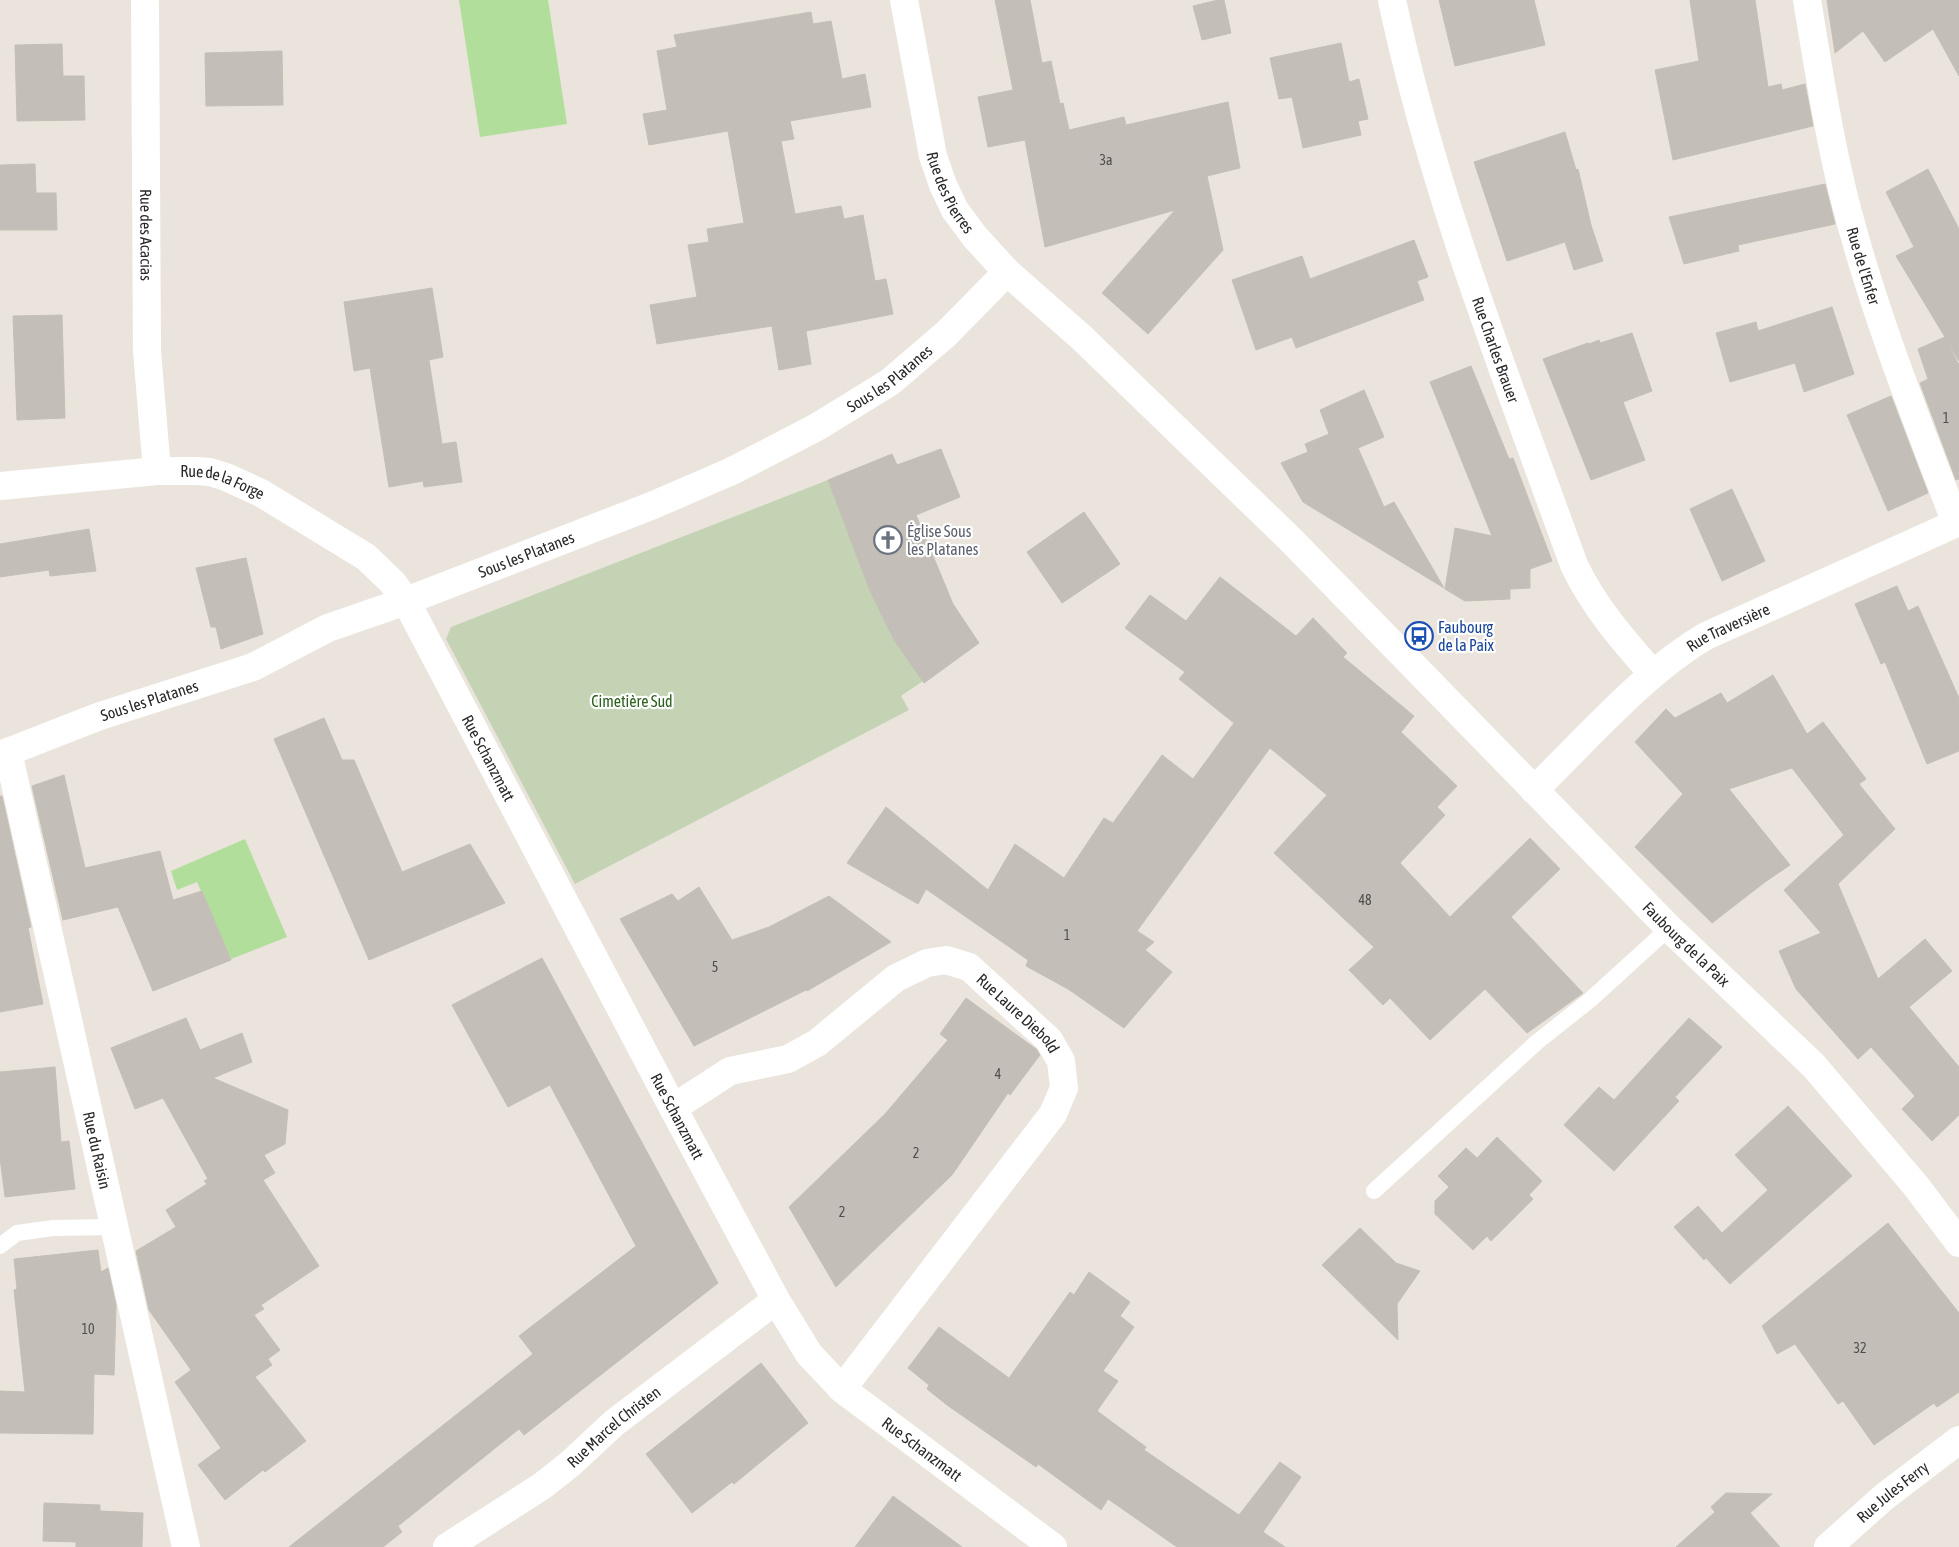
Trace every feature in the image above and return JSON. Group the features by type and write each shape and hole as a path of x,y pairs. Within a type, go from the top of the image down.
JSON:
{"street":[{"name":"Rue des Acacias","path":"145,0 147,351 157,471"},
{"name":"Rue des Pierres","path":"904,0 933,156 943,185 955,210 975,237 1007,272 1081,337"},
{"name":"Rue Charles Brauer","path":"1392,0 1408,73 1451,222 1574,565 1584,586 1606,618 1653,674"},
{"name":"Rue de l'Enfer","path":"1807,0 1834,153 1861,257 1888,340 1958,522"},
{"name":"Sous les Platanes","path":"4,754 100,716 253,667 328,628 406,601 732,472 860,402 921,358 1007,272"},
{"name":"Faubourg de la Paix","path":"1081,337 1290,539 1669,928 1814,1066 1916,1186 1959,1244"},
{"name":"Rue de la Forge","path":"0,486 157,471 210,472 244,484 366,557 394,583 406,601"},
{"name":"Rue Traversière","path":"1534,790 1653,674 1688,647 1706,636 1958,522"},
{"name":"Rue Schanzmatt","path":"406,601 776,1300 810,1354 842,1389 1050,1546"},
{"name":"Rue du Raisin","path":"4,754 114,1226 186,1547"},
{"name":"Rue Laure Diebold","path":"673,1108 730,1071 788,1059 817,1043 896,978 927,963 946,960 969,967 1049,1040 1060,1061 1064,1088 1053,1114 842,1389"},
{"name":"Rue Marcel Christen","path":"447,1547 542,1486 570,1464 614,1423 776,1300"},
{"name":"Rue Jules Ferry","path":"1828,1547 1884,1497 1959,1440"}],"lane":[{"path":"1374,1191 1537,1042 1590,1000 1669,928"},
{"path":"0,1246 18,1233 53,1228 114,1226"}],"green space":[{"path":"459,0 548,0 567,124 480,137"},
{"name":"Cimetière Sud","path":"828,480 871,593 894,640 923,681 901,696 909,710 575,884 446,639 451,627"},
{"path":"245,839 287,937 231,959 197,882 177,890 171,871"}],"building":[{"path":"995,0 1030,0 1042,63 1051,61 1060,104 1063,103 1069,130 1124,117 1126,125 1228,102 1240,168 1207,176 1223,250 1148,334 1102,293 1175,210 1045,247 1025,140 988,147 978,97 1013,90"},
{"path":"1224,0 1231,33 1202,40 1193,6"},
{"path":"1439,0 1534,0 1545,45 1455,66"},
{"path":"1690,0 1755,0 1768,87 1781,84 1782,90 1805,84 1813,126 1673,160 1655,70 1699,61"},
{"path":"1827,0 1959,0 1959,76 1933,29 1885,62 1863,31 1835,53"},
{"path":"811,12 813,24 831,21 842,79 865,74 871,107 790,121 794,139 781,141 795,214 841,206 844,219 863,215 875,281 886,279 893,314 806,331 811,364 779,370 772,326 657,344 650,305 697,297 688,245 709,242 707,229 744,223 728,131 649,145 643,114 667,110 657,51 677,47 674,35"},
{"path":"1341,43 1349,82 1359,79 1368,119 1358,121 1361,135 1303,148 1292,97 1279,99 1270,58"},
{"path":"62,44 63,76 84,76 85,120 17,121 15,45"},
{"path":"282,51 283,105 206,106 205,53"},
{"path":"1565,132 1576,170 1578,169 1591,225 1603,261 1574,270 1565,242 1507,261 1474,162"},
{"path":"35,164 36,193 56,193 57,230 0,230 0,165"},
{"path":"1928,169 1959,229 1959,361 1946,339 1959,365 1959,479 1956,480 1920,383 1928,379 1918,349 1945,337 1896,256 1914,247 1886,192"},
{"path":"1825,184 1835,224 1738,245 1739,251 1684,264 1669,217"},
{"path":"1414,240 1428,277 1417,281 1424,300 1296,348 1292,337 1256,350 1232,280 1302,256 1310,279"},
{"path":"432,288 443,357 429,360 442,444 456,442 462,482 424,487 423,481 389,487 370,368 354,371 344,302"},
{"path":"1832,307 1854,374 1804,392 1795,363 1730,382 1716,333 1756,322 1758,331"},
{"path":"62,315 65,418 17,420 13,316"},
{"path":"1632,333 1652,391 1623,402 1645,460 1591,480 1543,359 1588,343 1599,340 1600,343"},
{"path":"1471,366 1509,459 1513,458 1552,561 1530,569 1530,588 1510,589 1510,599 1465,601 1445,589 1455,528 1492,536 1430,382"},
{"path":"1364,390 1384,437 1358,448 1384,507 1394,502 1444,588 1303,502 1281,463 1308,452 1305,444 1329,434 1320,410"},
{"path":"1891,396 1928,493 1888,511 1847,415"},
{"path":"941,449 960,497 916,515 953,604 979,643 924,683 894,640 870,591 828,480 892,454 897,465"},
{"path":"1732,489 1765,561 1722,581 1690,509"},
{"path":"1084,512 1120,564 1062,603 1027,552"},
{"path":"89,529 96,571 50,576 49,570 0,577 0,544"},
{"path":"246,558 263,634 221,649 216,627 211,627 196,568"},
{"path":"1220,577 1296,636 1313,618 1347,653 1343,657 1414,716 1401,732 1457,786 1437,807 1445,815 1400,863 1450,917 1530,838 1560,869 1511,917 1583,993 1527,1033 1485,989 1430,1040 1390,998 1383,1005 1349,970 1374,947 1274,853 1327,795 1270,748 1137,931 1154,942 1145,950 1172,972 1124,1028 1068,989 1026,966 1028,960 926,889 918,904 847,863 886,807 988,890 1015,844 1064,878 1104,818 1113,823 1162,755 1193,779 1234,723 1179,679 1185,672 1125,628 1150,595 1186,621"},
{"path":"1897,586 1908,611 1918,606 1959,698 1959,751 1927,764 1885,662 1881,664 1855,604"},
{"path":"1773,675 1807,734 1823,722 1866,779 1859,784 1895,829 1838,884 1878,979 1925,939 1952,971 1909,1007 1959,1067 1959,1115 1932,1141 1902,1109 1915,1096 1871,1047 1858,1059 1796,989 1779,951 1821,933 1784,890 1844,835 1792,768 1729,789 1790,865 1712,923 1635,847 1683,794 1635,742 1666,709 1675,718 1721,693 1727,703"},
{"path":"324,718 342,760 354,760 402,872 470,844 505,903 369,960 274,739"},
{"path":"64,775 85,868 160,851 173,900 202,891 231,960 153,991 118,907 63,920 32,786"},
{"path":"0,796 2,796 31,927 28,928 43,1004 0,1012"},
{"path":"699,887 732,940 769,927 829,896 891,942 807,991 694,1046 620,919 672,894 678,901"},
{"path":"542,958 718,1283 524,1435 519,1429 398,1526 402,1532 383,1547 289,1547 533,1354 519,1336 636,1246 550,1085 508,1107 452,1005"},
{"path":"966,998 1036,1049 1040,1055 1010,1095 1008,1093 952,1175 836,1287 789,1207 885,1114 948,1040 940,1034"},
{"path":"186,1018 200,1050 242,1033 252,1062 213,1078 288,1110 285,1144 264,1155 275,1173 263,1180 319,1266 261,1305 264,1309 254,1315 280,1350 268,1359 272,1365 255,1377 306,1441 265,1472 263,1470 225,1500 198,1465 221,1448 175,1382 191,1370 149,1310 136,1251 176,1227 166,1210 207,1184 204,1181 208,1179 163,1098 135,1109 111,1048"},
{"path":"1689,1018 1722,1047 1675,1097 1679,1101 1614,1171 1564,1125 1599,1087 1614,1100"},
{"path":"55,1067 61,1142 69,1141 75,1189 5,1197 0,1158 0,1072"},
{"path":"1788,1106 1852,1176 1730,1284 1706,1258 1704,1260 1674,1227 1698,1206 1722,1233 1768,1190 1735,1155"},
{"path":"1497,1137 1542,1181 1529,1195 1533,1199 1491,1241 1487,1236 1473,1250 1435,1214 1435,1201 1449,1187 1438,1176 1466,1148 1477,1158"},
{"path":"1888,1223 1959,1313 1959,1392 1937,1407 1934,1403 1874,1445 1843,1401 1838,1404 1795,1344 1777,1354 1762,1326"},
{"path":"1360,1228 1396,1263 1420,1271 1397,1304 1398,1340 1322,1265"},
{"path":"98,1250 101,1272 108,1268 116,1305 114,1375 94,1374 93,1434 0,1433 0,1391 25,1392 14,1290 17,1289 14,1259"},
{"path":"1089,1272 1130,1302 1120,1316 1134,1327 1103,1371 1118,1381 1097,1411 1146,1447 1144,1450 1239,1515 1280,1462 1301,1477 1263,1532 1285,1547 1177,1547 1108,1499 1101,1510 1038,1464 1036,1467 947,1405 927,1389 929,1385 908,1368 939,1327 1009,1378 1070,1292 1074,1295"},
{"path":"761,1363 808,1423 734,1484 732,1482 692,1513 646,1454"},
{"path":"1726,1493 1772,1494 1750,1513 1780,1547 1676,1547 1715,1512 1711,1507"},
{"path":"893,1496 962,1547 855,1547"},
{"path":"44,1503 100,1505 100,1511 143,1513 142,1547 76,1547 76,1542 43,1541"}],"place":[{"name":"Église Sous les Platanes","path":"888,540"},
{"name":"Faubourg de la Paix","path":"1419,636"}]}
